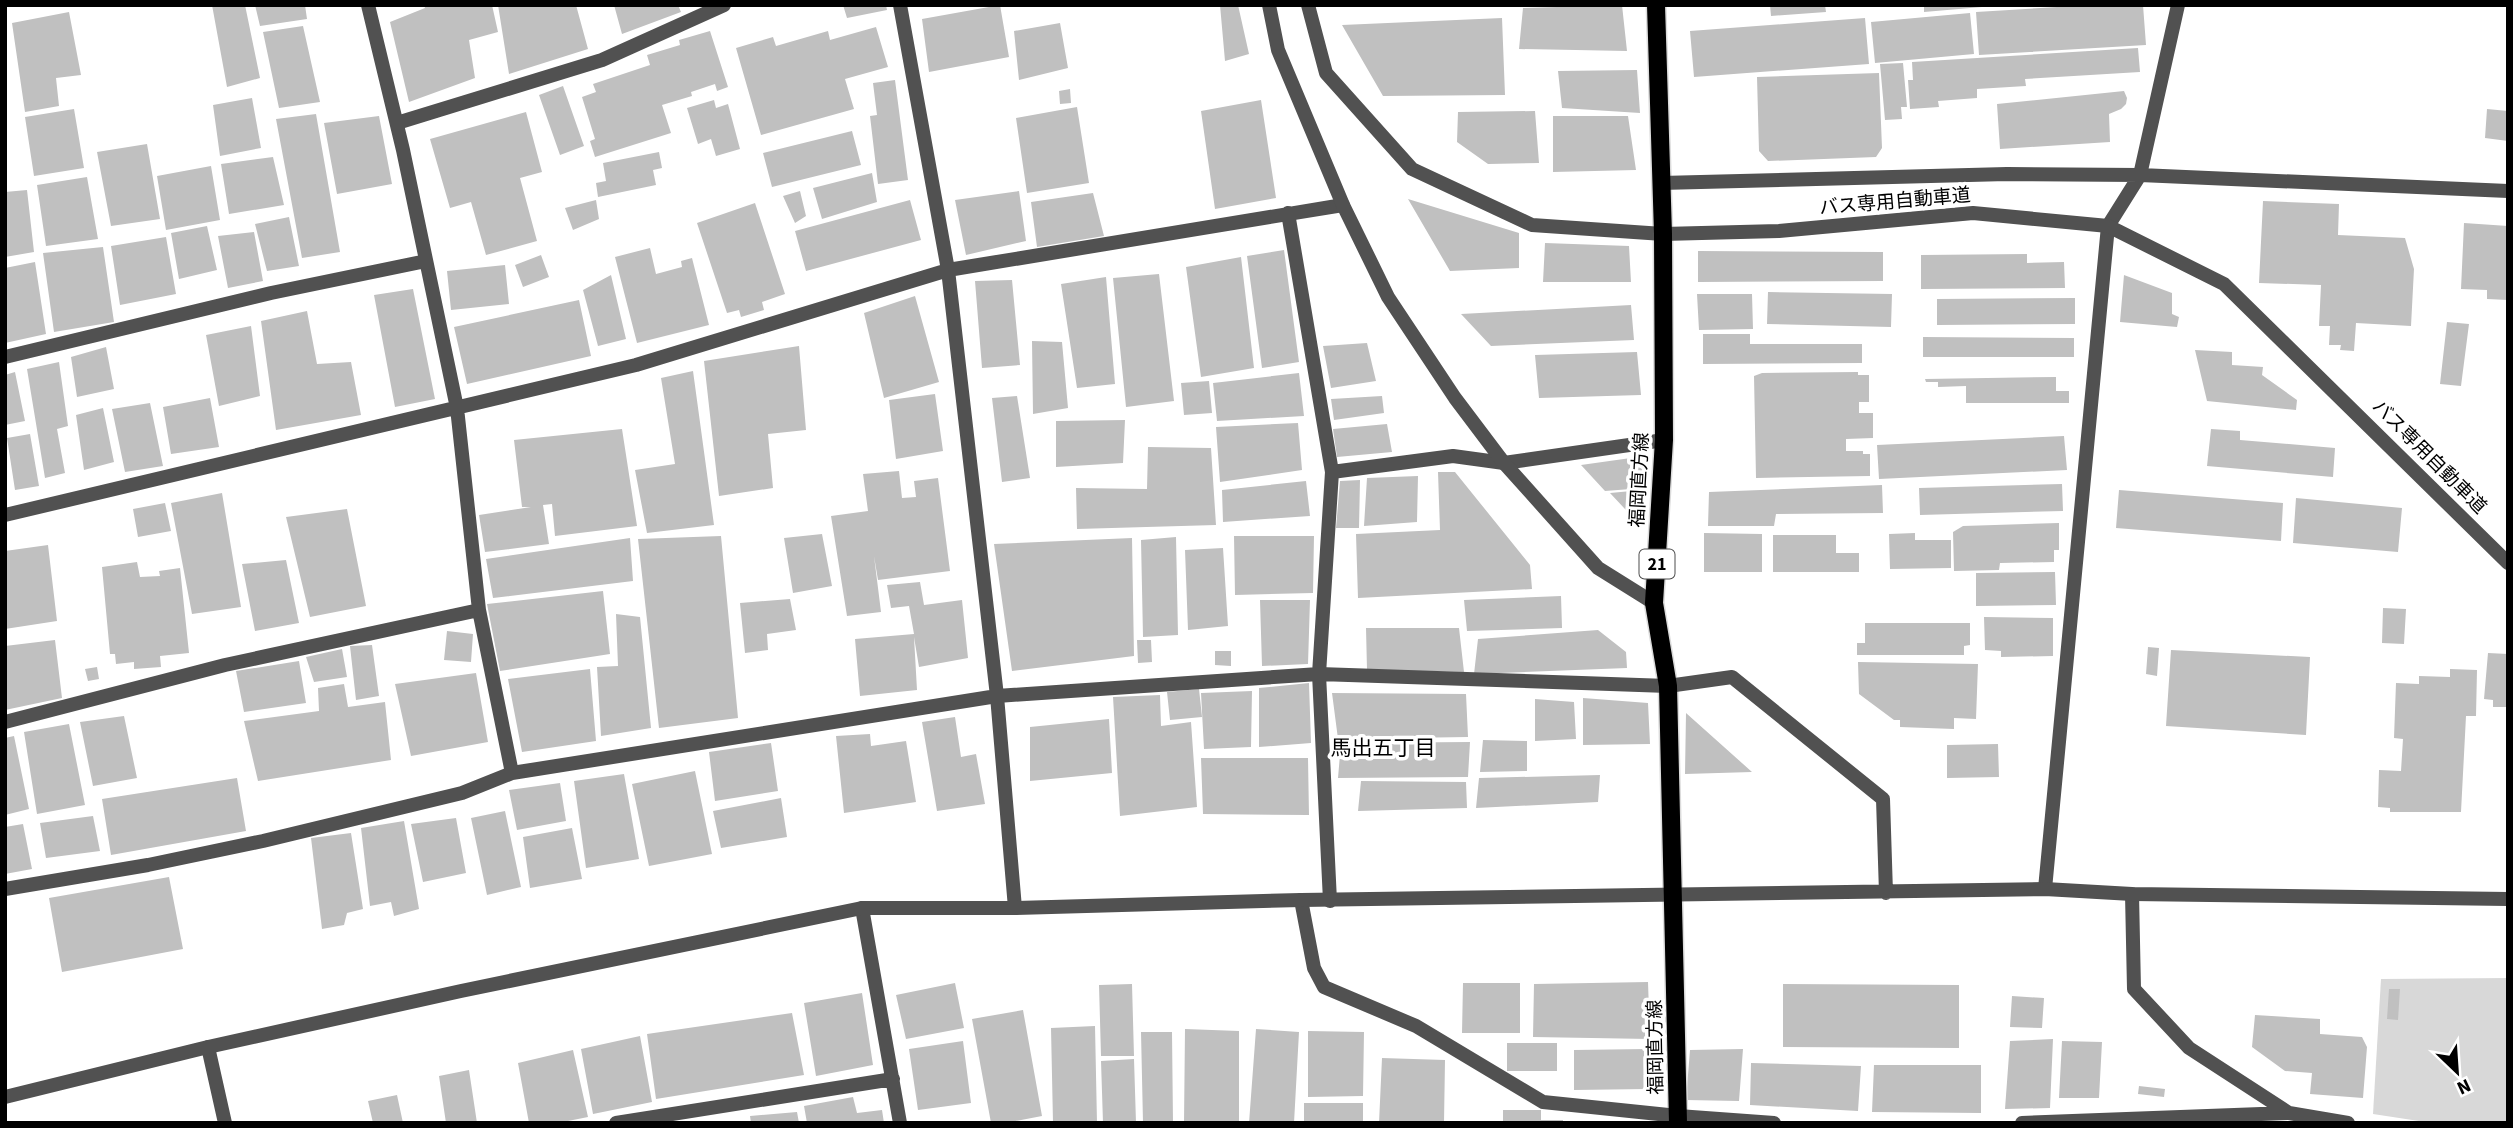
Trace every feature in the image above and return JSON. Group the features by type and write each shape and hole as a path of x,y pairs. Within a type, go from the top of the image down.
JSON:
{"main road":[{"name":"福岡直方線","path":"1656,5 1663,234 1664,439 1654,603 1668,686 1678,1120"}],"street":[{"path":"368,5 397,123 457,408 479,610 512,773"},
{"path":"397,123 602,60 724,5"},
{"path":"900,5 948,270 997,695 1015,908"},
{"path":"1269,5 1278,50 1343,205 1388,297 1455,398 1504,463 1598,568 1654,603"},
{"name":"バス専用自動車道","path":"1308,5 1326,73 1412,169 1532,225 1663,234 1779,231 1973,214 2108,226 2224,284 2508,563"},
{"path":"2045,889 2108,226 2140,175 2179,5"},
{"path":"1661,183 2007,173 2140,175 2508,191"},
{"path":"5,515 636,365 948,270 1343,205"},
{"path":"1288,213 1332,472 1319,674 1330,901"},
{"path":"5,357 271,293 426,261"},
{"path":"1332,472 1453,456 1504,463 1664,439"},
{"path":"5,722 226,665 479,610"},
{"path":"5,890 148,865 263,841 463,793 512,773 997,695 1319,674 1668,686 1732,677 1884,799 1886,893"},
{"path":"5,1097 208,1047 863,908 1015,908 1301,900 2045,889 2132,894 2508,900"},
{"path":"2132,894 2134,989 2189,1048 2292,1118"},
{"path":"1301,900 1314,968 1324,987 1416,1026 1543,1102 1678,1120 1774,1123"},
{"path":"863,908 900,1123"},
{"path":"208,1047 225,1123"},
{"path":"616,1123 893,1079"},
{"path":"2022,1123 2246,1114 2348,1123"}],"shaded area":[{"path":"2508,978 2508,1123 2432,1123 2373,1114 2381,979"}],"building":[{"path":"212,5 245,5 260,78 227,87"},
{"path":"255,5 305,5 307,19 260,26"},
{"path":"424,5 492,5 498,32 469,40 475,78 409,102 390,22 425,8"},
{"path":"498,5 576,5 588,49 509,74"},
{"path":"614,5 678,5 681,12 622,34"},
{"path":"843,5 886,5 887,10 847,18"},
{"path":"1000,5 1009,57 929,72 922,19"},
{"path":"1220,5 1238,5 1249,54 1225,61"},
{"path":"1622,5 1627,51 1519,49 1523,8"},
{"path":"1770,5 1825,5 1826,12 1771,16"},
{"path":"1924,5 1982,5 1982,7 1924,12"},
{"path":"2090,5 2143,5 2146,45 1979,55 1976,12"},
{"path":"69,12 81,75 56,78 59,106 25,112 12,23"},
{"path":"1970,13 1974,54 1875,63 1871,22"},
{"path":"1502,18 1505,95 1383,96 1342,25"},
{"path":"1865,18 1869,64 1694,77 1690,31"},
{"path":"1060,23 1068,68 1019,80 1014,31"},
{"path":"303,26 320,102 279,108 263,32"},
{"path":"876,27 888,67 845,79 854,109 761,135 736,48 773,37 776,46 828,31 830,40"},
{"path":"710,31 728,87 717,91 715,84 691,92 692,96 662,105 671,133 595,157 590,141 595,139 582,97 596,92 593,84 650,65 647,55 680,45 679,40"},
{"path":"2138,48 2140,72 2025,79 2026,86 1977,89 1977,98 1938,101 1939,107 1910,109 1908,80 1913,80 1912,62"},
{"path":"1903,63 1907,107 1901,107 1902,119 1885,120 1880,64"},
{"path":"1637,70 1640,113 1562,108 1558,71"},
{"path":"1879,73 1882,148 1876,157 1768,161 1759,151 1757,77"},
{"path":"895,80 908,180 878,184 870,116 877,115 873,83"},
{"path":"563,86 584,146 560,155 539,95"},
{"path":"1070,89 1071,103 1060,104 1059,91"},
{"path":"2124,91 2126,104 2109,114 2110,142 2000,149 1997,104"},
{"path":"252,98 261,148 220,156 213,105"},
{"path":"714,100 716,108 728,104 740,149 716,156 711,139 698,144 687,108"},
{"path":"1261,100 1276,198 1215,209 1201,111"},
{"path":"1077,107 1089,183 1027,193 1016,118"},
{"path":"74,109 84,168 34,176 25,117"},
{"path":"2487,109 2508,111 2508,141 2485,138"},
{"path":"1535,111 1539,163 1488,164 1457,142 1458,112"},
{"path":"526,112 542,172 520,178 537,241 486,255 471,202 450,208 430,139"},
{"path":"316,114 340,252 302,258 276,119"},
{"path":"379,116 392,184 337,194 324,123"},
{"path":"1553,116 1628,116 1636,170 1553,172"},
{"path":"852,131 861,165 772,187 763,153"},
{"path":"147,144 160,219 111,226 97,152"},
{"path":"659,152 662,168 653,170 656,185 598,197 596,183 606,181 603,163"},
{"path":"273,157 284,205 229,214 221,164"},
{"path":"211,166 220,220 166,230 157,176"},
{"path":"872,173 877,202 822,219 813,188"},
{"path":"87,177 98,239 46,246 37,185"},
{"path":"27,190 34,252 5,257 5,192"},
{"path":"800,191 806,216 795,223 783,196"},
{"path":"1019,191 1026,241 966,255 955,200"},
{"path":"1093,193 1104,236 1037,247 1031,202"},
{"path":"1408,199 1519,233 1519,268 1450,271"},
{"path":"596,200 599,219 573,230 565,208"},
{"path":"910,200 921,240 806,271 795,231"},
{"path":"2263,201 2339,204 2338,235 2405,238 2414,269 2411,326 2356,323 2354,351 2340,350 2341,345 2329,345 2330,326 2319,326 2321,285 2259,283"},
{"path":"755,203 785,294 762,302 764,310 741,317 739,310 727,313 697,223"},
{"path":"289,217 299,266 267,271 255,224"},
{"path":"2464,223 2508,226 2508,300 2487,299 2487,290 2461,289"},
{"path":"207,226 217,270 179,279 171,233"},
{"path":"254,232 263,281 228,288 218,236"},
{"path":"166,237 176,294 120,305 111,246"},
{"path":"1545,243 1629,246 1631,282 1543,282"},
{"path":"103,247 114,322 54,332 43,253"},
{"path":"650,248 656,274 682,267 681,261 692,258 709,325 637,343 615,257"},
{"path":"1284,250 1299,362 1262,368 1247,256"},
{"path":"1698,251 1883,252 1883,281 1698,282"},
{"path":"2027,254 2027,263 2064,262 2065,288 1921,289 1921,255"},
{"path":"541,255 549,277 523,287 515,265"},
{"path":"1241,257 1254,368 1201,377 1186,267"},
{"path":"35,262 46,334 5,343 5,268"},
{"path":"505,265 509,304 451,310 447,271"},
{"path":"1159,274 1174,401 1126,407 1113,278"},
{"path":"611,275 626,339 598,346 583,290"},
{"path":"2124,275 2172,293 2172,314 2179,317 2177,327 2120,322"},
{"path":"1106,277 1115,384 1077,388 1061,284"},
{"path":"1012,280 1020,365 982,368 975,281"},
{"path":"413,289 435,399 395,407 374,295"},
{"path":"1768,292 1892,294 1891,327 1767,324"},
{"path":"1697,294 1752,294 1753,329 1699,330"},
{"path":"915,296 939,382 884,398 864,313"},
{"path":"2075,298 2075,324 1937,325 1937,299"},
{"path":"579,300 591,356 467,384 454,327"},
{"path":"1631,305 1634,340 1491,346 1461,314"},
{"path":"307,311 317,364 351,362 361,415 276,430 261,321"},
{"path":"2447,322 2469,324 2461,386 2440,384"},
{"path":"251,326 260,396 219,406 206,335"},
{"path":"1703,334 1750,334 1750,344 1862,344 1862,363 1703,364"},
{"path":"1923,337 2074,338 2074,357 1923,357"},
{"path":"1032,341 1062,342 1068,408 1033,414"},
{"path":"1367,343 1376,381 1331,388 1323,346"},
{"path":"799,346 806,430 768,434 773,488 719,496 704,361"},
{"path":"106,347 114,389 77,397 71,357"},
{"path":"2195,350 2232,352 2232,365 2263,367 2262,375 2297,400 2296,410 2207,401"},
{"path":"1637,352 1641,395 1539,398 1535,355"},
{"path":"59,362 68,426 57,429 65,473 45,478 27,369"},
{"path":"693,371 714,525 647,533 635,470 675,464 661,378"},
{"path":"15,372 25,421 5,425 5,375"},
{"path":"1858,372 1858,375 1869,375 1869,402 1859,402 1859,413 1873,413 1873,438 1846,439 1846,451 1863,451 1863,454 1870,454 1870,476 1756,478 1754,376 1762,373"},
{"path":"1299,373 1304,416 1217,421 1213,383"},
{"path":"2056,377 2056,391 2069,391 2069,403 1966,403 1966,386 1938,387 1938,382 1926,382 1925,379"},
{"path":"1209,381 1212,413 1184,415 1181,383"},
{"path":"935,394 943,451 896,459 889,400"},
{"path":"1017,396 1030,478 1002,482 992,398"},
{"path":"1382,396 1384,413 1334,420 1331,399"},
{"path":"210,398 219,447 171,454 163,407"},
{"path":"150,403 163,466 125,472 112,409"},
{"path":"103,408 114,462 84,470 76,415"},
{"path":"1125,420 1123,463 1056,467 1056,421"},
{"path":"1298,423 1302,470 1220,482 1216,427"},
{"path":"1387,424 1392,452 1337,457 1333,429"},
{"path":"622,429 637,526 555,536 552,504 543,505 549,544 485,552 479,515 531,507 522,507 514,440"},
{"path":"2211,429 2240,431 2240,440 2335,448 2333,477 2207,466"},
{"path":"30,434 39,486 15,490 7,438"},
{"path":"2064,436 2067,470 1879,479 1877,445"},
{"path":"1148,447 1211,448 1216,525 1077,529 1076,488 1147,489"},
{"path":"1645,456 1644,488 1605,491 1581,465"},
{"path":"899,471 902,498 916,497 914,481 938,478 950,571 878,580 874,556 881,612 847,616 831,516 868,511 863,474"},
{"path":"1438,472 1455,472 1530,565 1532,589 1358,598 1356,534 1440,530"},
{"path":"1418,476 1417,522 1364,526 1367,478"},
{"path":"1360,480 1359,528 1336,528 1340,481"},
{"path":"1306,481 1310,516 1223,522 1222,490"},
{"path":"2062,484 2063,511 1920,515 1919,488"},
{"path":"1882,485 1883,513 1776,514 1774,526 1708,526 1709,492"},
{"path":"1642,490 1644,523 1639,524 1610,493"},
{"path":"2119,490 2283,503 2281,541 2116,528"},
{"path":"222,493 241,607 192,614 171,503"},
{"path":"2296,498 2402,508 2398,552 2293,543"},
{"path":"165,503 171,531 138,537 133,509"},
{"path":"347,509 366,606 310,617 286,517"},
{"path":"2059,523 2059,550 2054,550 2054,562 2000,563 1999,570 1954,571 1953,532 1963,526"},
{"path":"1704,533 1762,534 1762,572 1704,572"},
{"path":"1915,533 1915,540 1951,540 1951,568 1890,569 1889,534"},
{"path":"822,534 832,586 793,593 784,538"},
{"path":"1773,535 1836,535 1836,553 1859,553 1859,572 1773,572"},
{"path":"721,536 738,718 659,728 638,539"},
{"path":"1234,536 1314,536 1313,593 1235,595"},
{"path":"1176,537 1178,635 1143,637 1141,540"},
{"path":"630,538 633,581 493,598 486,559"},
{"path":"1132,538 1134,656 1012,671 994,544"},
{"path":"48,545 57,621 5,629 5,551"},
{"path":"1223,548 1228,626 1188,630 1185,550"},
{"path":"286,560 299,623 255,631 242,564"},
{"path":"137,562 140,577 160,576 159,571 180,568 189,653 160,656 161,667 134,669 134,662 116,664 115,654 110,654 102,567"},
{"path":"2055,572 2056,605 1976,606 1976,573"},
{"path":"920,582 924,605 962,600 968,658 919,667 914,637 917,690 860,696 855,639 914,634 909,606 891,608 887,585"},
{"path":"603,591 610,654 500,671 487,604"},
{"path":"1561,596 1562,628 1467,631 1464,600"},
{"path":"790,599 796,630 767,634 768,650 745,653 740,603"},
{"path":"1260,600 1310,600 1308,664 1262,666"},
{"path":"2383,608 2406,609 2404,644 2382,643"},
{"path":"616,614 640,617 651,728 601,736 597,667 618,666"},
{"path":"1984,617 2053,618 2053,656 2001,657 2001,651 1985,650"},
{"path":"1865,623 1970,623 1970,645 1964,646 1964,655 1857,655 1857,643 1865,643"},
{"path":"1366,628 1459,628 1464,672 1367,670"},
{"path":"1598,630 1626,652 1627,668 1474,674 1478,639"},
{"path":"447,631 473,634 471,662 444,660"},
{"path":"55,640 62,698 5,710 5,646"},
{"path":"1137,640 1151,640 1152,662 1138,663"},
{"path":"372,645 379,696 356,700 350,646"},
{"path":"2148,647 2159,648 2157,676 2146,674"},
{"path":"342,649 347,677 314,682 306,657"},
{"path":"2171,650 2310,657 2306,735 2166,726"},
{"path":"1215,651 1231,651 1231,666 1215,665"},
{"path":"2488,653 2508,654 2508,707 2493,707 2493,700 2484,699"},
{"path":"299,661 306,703 244,712 236,671"},
{"path":"1858,662 1978,664 1976,719 1954,718 1954,729 1900,727 1900,720 1894,720 1859,694"},
{"path":"97,667 99,679 88,681 85,669"},
{"path":"590,669 596,741 522,752 508,679"},
{"path":"2450,669 2477,670 2476,716 2466,716 2461,812 2390,812 2390,808 2378,807 2379,770 2401,771 2403,739 2394,738 2396,683 2419,684 2419,676 2450,677"},
{"path":"476,673 488,742 411,756 395,684"},
{"path":"1309,683 1311,743 1259,747 1259,688"},
{"path":"344,684 348,707 385,702 391,760 258,781 244,721 319,711 318,688"},
{"path":"1199,689 1202,717 1170,720 1167,692"},
{"path":"1252,691 1251,747 1204,749 1201,693"},
{"path":"1332,693 1466,694 1468,737 1338,739"},
{"path":"1160,695 1161,726 1191,722 1197,807 1120,816 1113,697"},
{"path":"1583,698 1648,703 1650,744 1583,745"},
{"path":"1535,699 1574,702 1576,739 1535,741"},
{"path":"1686,713 1752,772 1685,774"},
{"path":"124,716 137,778 93,786 80,722"},
{"path":"955,717 961,757 976,754 985,804 937,811 922,722"},
{"path":"1109,719 1112,773 1030,781 1030,727"},
{"path":"69,724 85,805 37,814 24,732"},
{"path":"870,734 871,746 906,741 916,802 844,813 836,736"},
{"path":"14,736 29,809 5,815 5,738"},
{"path":"1483,740 1527,741 1527,771 1480,772"},
{"path":"1470,742 1468,777 1338,778 1341,743"},
{"path":"771,743 778,791 715,801 709,752"},
{"path":"1998,744 1999,777 1947,778 1947,745"},
{"path":"1201,758 1308,758 1309,815 1203,814"},
{"path":"695,771 712,854 649,866 632,784"},
{"path":"624,774 639,859 586,868 574,781"},
{"path":"1600,775 1598,802 1476,808 1479,778"},
{"path":"237,778 246,831 111,855 102,799"},
{"path":"1361,781 1466,782 1467,808 1358,811"},
{"path":"560,783 566,821 517,830 509,790"},
{"path":"781,798 787,837 721,848 713,811"},
{"path":"505,811 521,887 487,895 471,818"},
{"path":"93,816 100,851 46,858 40,823"},
{"path":"456,818 466,873 423,882 411,824"},
{"path":"404,821 419,909 394,916 391,902 370,906 361,828"},
{"path":"23,824 32,869 5,874 5,827"},
{"path":"572,828 582,879 530,888 523,837"},
{"path":"351,833 363,909 347,913 344,925 322,929 311,838"},
{"path":"169,877 183,949 62,972 49,898"},
{"path":"1648,982 1650,1039 1533,1037 1534,984"},
{"path":"955,983 964,1028 906,1039 896,995"},
{"path":"1463,983 1520,983 1520,1033 1462,1033"},
{"path":"1132,984 1134,1056 1101,1056 1099,985"},
{"path":"1783,984 1959,985 1959,1048 1783,1047"},
{"path":"2389,989 2400,989 2398,1020 2387,1019"},
{"path":"862,993 873,1065 816,1076 804,1003"},
{"path":"2012,996 2044,998 2042,1028 2010,1027"},
{"path":"1023,1010 1042,1116 991,1123 972,1019"},
{"path":"792,1013 804,1075 656,1099 647,1034"},
{"path":"2255,1015 2320,1019 2320,1034 2362,1037 2367,1047 2363,1098 2310,1094 2312,1073 2285,1071 2252,1047"},
{"path":"1095,1026 1097,1123 1053,1123 1051,1028"},
{"path":"1185,1029 1239,1031 1239,1123 1184,1123"},
{"path":"1256,1029 1299,1032 1294,1123 1249,1123"},
{"path":"1308,1031 1364,1032 1363,1096 1308,1097"},
{"path":"1141,1032 1172,1032 1173,1123 1143,1123"},
{"path":"640,1036 652,1102 593,1114 581,1049"},
{"path":"2053,1039 2050,1108 2005,1109 2010,1041"},
{"path":"963,1041 971,1103 918,1110 909,1049"},
{"path":"2062,1041 2102,1042 2099,1098 2059,1098"},
{"path":"1507,1043 1557,1043 1557,1071 1507,1071"},
{"path":"1647,1049 1648,1089 1574,1090 1574,1050"},
{"path":"1743,1049 1739,1101 1686,1100 1690,1050"},
{"path":"573,1050 588,1117 558,1123 529,1123 518,1063"},
{"path":"1382,1058 1445,1060 1444,1123 1379,1123"},
{"path":"1134,1059 1136,1123 1103,1123 1101,1061"},
{"path":"1751,1063 1861,1066 1858,1111 1750,1105"},
{"path":"1874,1065 1981,1065 1981,1113 1872,1112"},
{"path":"469,1070 477,1123 446,1123 439,1076"},
{"path":"2139,1086 2165,1089 2164,1097 2138,1094"},
{"path":"397,1095 403,1123 373,1123 368,1101"},
{"path":"853,1097 857,1113 882,1110 884,1123 807,1123 804,1106"},
{"path":"1304,1103 1363,1103 1363,1123 1304,1123"},
{"path":"1503,1110 1541,1110 1541,1120 1563,1120 1563,1123 1503,1123"},
{"path":"797,1112 799,1123 751,1123 750,1116"}],"district":[{"name":"馬出五丁目","path":"1383,748"}]}
